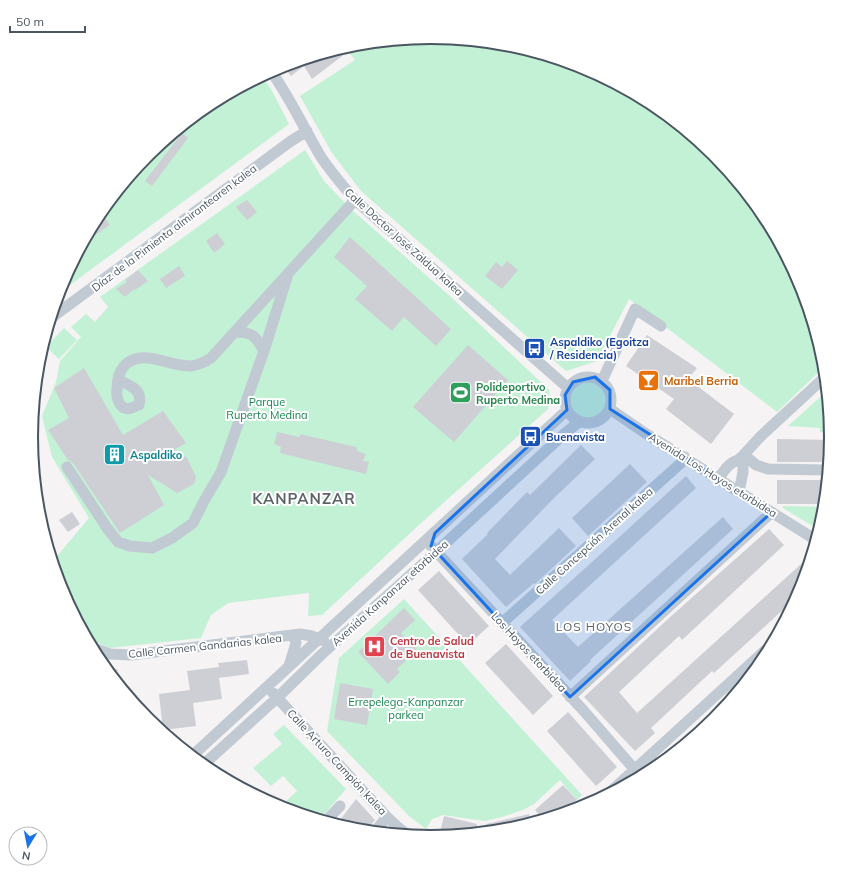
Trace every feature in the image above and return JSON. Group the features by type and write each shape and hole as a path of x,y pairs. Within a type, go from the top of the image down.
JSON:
{"street":[{"name":"Calle Doctor José Zaldua kalea","path":"275,77 314,145 336,179 355,200 568,388"},
{"name":"Díaz de la Pimienta almirantearen kalea","path":"58,313 307,132"},
{"path":"297,138 308,141 314,145"},
{"path":"119,380 119,373 121,370 129,362 136,358 146,357 180,365 192,366 211,358 237,332 355,200"},
{"path":"67,467 107,528 118,542 130,546 152,548 172,538 193,523 221,472 264,351 288,274"},
{"path":"602,381 634,309 661,326"},
{"path":"237,332 246,332 256,337 264,351"},
{"path":"595,377 602,381 612,396 610,409 606,416 594,423 579,422 574,419 567,410 565,403 565,395 568,388 573,382 580,378 595,377"},
{"path":"740,459 761,436 820,381"},
{"name":"Avenida Los Hoyos etorbidea","path":"610,409 648,435 811,537"},
{"name":"Avenida Kanpanzar etorbidea","path":"196,752 567,410"},
{"name":"Avenida Kanpanzar etorbidea","path":"208,760 277,698 322,654 579,422"},
{"name":"Calle Concepción Arenal kalea","path":"502,623 681,463 685,457"},
{"path":"739,492 743,466 743,461 740,459"},
{"path":"718,479 726,468 734,461 740,459 749,459 756,465 768,469 822,470"},
{"path":"570,697 772,512"},
{"path":"435,533 431,540 431,546 436,552"},
{"name":"Los Hoyos etorbidea","path":"436,552 570,697 635,770"},
{"name":"Calle Carmen Gandarias kalea","path":"102,651 110,654 131,655 300,634 312,636 318,639"},
{"name":"Calle Carmen Gandarias kalea","path":"285,670 296,643 293,636"},
{"path":"318,639 328,645 322,654"},
{"path":"627,777 754,661"},
{"name":"Calle Arturo Campión kalea","path":"267,687 399,828"},
{"path":"330,817 340,806"},
{"path":"379,827 387,817"}],"highlighted area":[{"path":"595,377 610,390 610,409 772,512 570,697 431,546 435,533 567,410 565,395 573,382"}],"green space":[{"path":"431,44 482,47 533,57 581,74 628,97 649,110 670,125 709,159 743,198 758,219 783,263 794,287 811,335 818,372 777,412 629,299 597,361 566,371 361,191 332,153 300,96 355,60 350,53 380,47"},
{"path":"265,81 271,89 289,124 68,286 91,240 119,198 153,159 192,125 213,110"},
{"name":"Parque Ruperto Medina","path":"305,150 324,181 352,210 451,297 549,390 550,400 548,409 420,524 322,615 308,616 309,593 228,603 211,615 201,638 110,648 97,643 91,633 68,587 57,556 89,518 52,457 42,416 56,382 60,361 81,337 71,327 86,314 95,322 108,307 100,297"},
{"path":"64,328 77,340 59,359 48,349 49,344"},
{"path":"592,382 601,387 605,393 605,407 601,413 592,418 584,418 575,413 571,407 570,396 575,387 581,383"},
{"path":"822,396 824,432 820,432 820,428 788,426"},
{"path":"783,506 817,507 813,527 783,508"},
{"name":"Errepelega-Kanpanzar parkea","path":"404,599 582,795 577,800 560,780 534,804 523,810 485,821 443,815 432,819 426,829 409,816 327,731 339,658"},
{"path":"284,725 346,789 323,815 285,802 297,791 283,776 271,786 253,768 282,744 273,734"}],"building":[{"path":"345,54 312,79 304,66 291,76 287,72 329,57"},
{"path":"182,133 188,138 152,186 145,181 181,134"},
{"path":"247,200 257,212 247,220 236,207"},
{"path":"105,218 110,225 93,236"},
{"path":"217,233 225,244 214,253 206,241"},
{"path":"350,237 451,329 436,346 404,317 392,331 355,299 367,286 334,257"},
{"path":"507,261 518,270 502,289 485,276 496,262 502,267"},
{"path":"179,266 185,276 166,288 160,279"},
{"path":"138,270 148,281 135,290 134,289 125,297 116,289 127,282 125,280"},
{"path":"647,335 697,368 688,379 734,414 711,444 666,409 674,399 626,366"},
{"name":"Polideportivo Ruperto Medina","path":"468,345 508,380 454,442 413,407"},
{"name":"Aspaldiko","path":"84,368 123,435 163,411 186,443 174,450 187,458 196,477 194,484 177,493 148,475 164,505 120,533 73,463 68,460 48,430 69,418 54,388"},
{"path":"277,432 300,437 300,434 356,447 357,451 366,454 363,461 369,462 366,474 280,453 281,447 274,444"},
{"path":"777,439 824,440 823,462 777,462"},
{"path":"581,445 595,459 553,499 495,559 510,575 559,528 576,546 535,584 534,583 506,607 462,559 488,534 487,533 527,492 530,495"},
{"path":"630,464 647,482 588,536 572,518"},
{"path":"686,476 696,488 552,620 578,647 723,517 733,529 590,660 591,661 570,681 520,627"},
{"path":"777,480 822,480 818,504 777,504"},
{"path":"72,512 80,524 68,532 59,520"},
{"path":"769,529 784,545 682,640 679,636 619,692 637,713 803,562 784,609 714,673 712,671 651,728 655,733 635,751 584,697 668,619"},
{"path":"439,571 489,626 468,645 418,590"},
{"name":"Centro de Salud de Buenavista","path":"404,608 415,620 401,633 417,650 397,669 400,672 388,684 358,652"},
{"path":"506,644 553,696 533,715 485,663"},
{"path":"247,660 249,674 219,678 222,699 193,703 196,726 169,729 162,723 159,694 190,690 187,671 219,667 218,663"},
{"path":"340,683 373,689 367,725 334,719"},
{"path":"568,712 617,767 596,786 547,731"},
{"path":"563,785 577,800 574,803 539,815 535,810"},
{"path":"356,799 375,820 371,825 341,819"},
{"path":"529,814 530,818 486,826 486,824"},
{"path":"444,816 477,824 476,827 441,830"}],"place":[{"name":"Aspaldiko (Egoitza / Residencia)","path":"534,348"},
{"name":"Maribel Berria","path":"648,381"},
{"name":"Polideportivo Ruperto Medina","path":"461,393"},
{"name":"Buenavista","path":"530,437"},
{"name":"Aspaldiko","path":"115,455"},
{"name":"Centro de Salud de Buenavista","path":"375,647"}],"district":[{"name":"KANPANZAR","path":"304,498"},
{"name":"LOS HOYOS","path":"594,626"}]}
